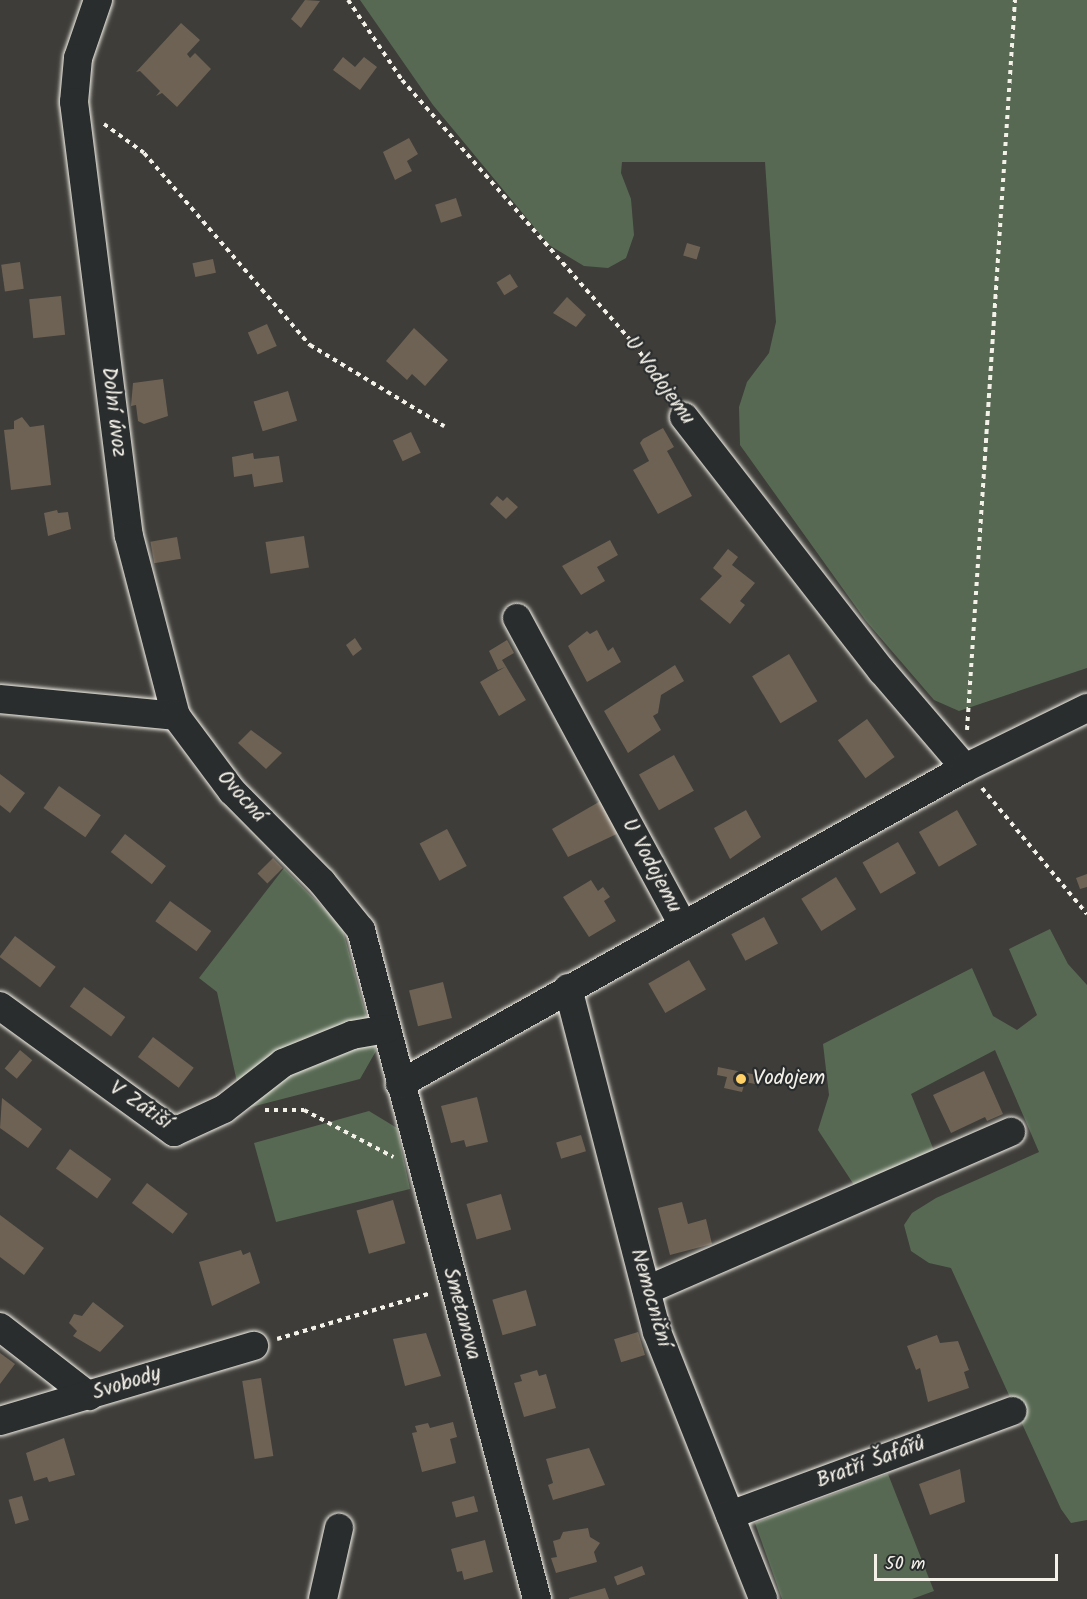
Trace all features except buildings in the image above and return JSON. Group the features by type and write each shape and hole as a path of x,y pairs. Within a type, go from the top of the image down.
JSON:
{"street":[{"name":"Dolní úvoz","path":"98,0 78,58 74,102 129,536 176,717"},
{"name":"U Vodojemu","path":"684,417 882,671 965,768"},
{"name":"U Vodojemu","path":"517,618 682,923"},
{"path":"0,699 176,717"},
{"name":"U Vodojemu","path":"400,1084 682,923 965,768 1087,708"},
{"name":"Ovocná","path":"176,717 232,791 322,882 361,930 386,1029"},
{"name":"Nemocniční","path":"568,988 657,1332 763,1599"},
{"name":"V Zátiší","path":"0,1006 174,1132 224,1109 283,1063 352,1035 386,1029"},
{"name":"Smetanova","path":"386,1029 537,1599"},
{"path":"647,1290 1011,1132"},
{"path":"0,1327 89,1396"},
{"name":"Svobody","path":"0,1421 254,1346"},
{"name":"Bratří Šafářů","path":"730,1515 1012,1411"},
{"path":"322,1599 339,1528"}],"path":[{"name":"U Vodojemu","path":"348,0 402,80 635,345 684,417"},
{"path":"1016,0 965,768 1087,914"},
{"path":"74,102 144,153 310,345 444,426"},
{"path":"224,1109 304,1110 423,1172"},
{"path":"254,1346 453,1286"}],"green space":[{"path":"360,0 1087,0 1087,668 959,711 934,700 866,621 740,445 739,407 747,382 769,353 776,322 765,162 622,162 621,173 631,199 634,235 626,258 608,268 584,266 549,245 433,105"},
{"path":"284,868 342,927 376,1051 360,1079 243,1109 217,992 199,978"},
{"path":"1050,929 1068,964 1087,985 1087,1520 1071,1523 1061,1509 951,1268 929,1263 911,1251 904,1225 912,1213 936,1198 1039,1152 995,1050 911,1094 937,1158 858,1191 818,1130 829,1095 823,1044 972,968 993,1016 1017,1030 1037,1015 1009,949"},
{"path":"369,1111 397,1128 410,1189 276,1222 254,1143"},
{"path":"888,1474 934,1591 912,1599 782,1599 755,1523"}],"place":[{"name":"Vodojem","path":"741,1079"}]}
